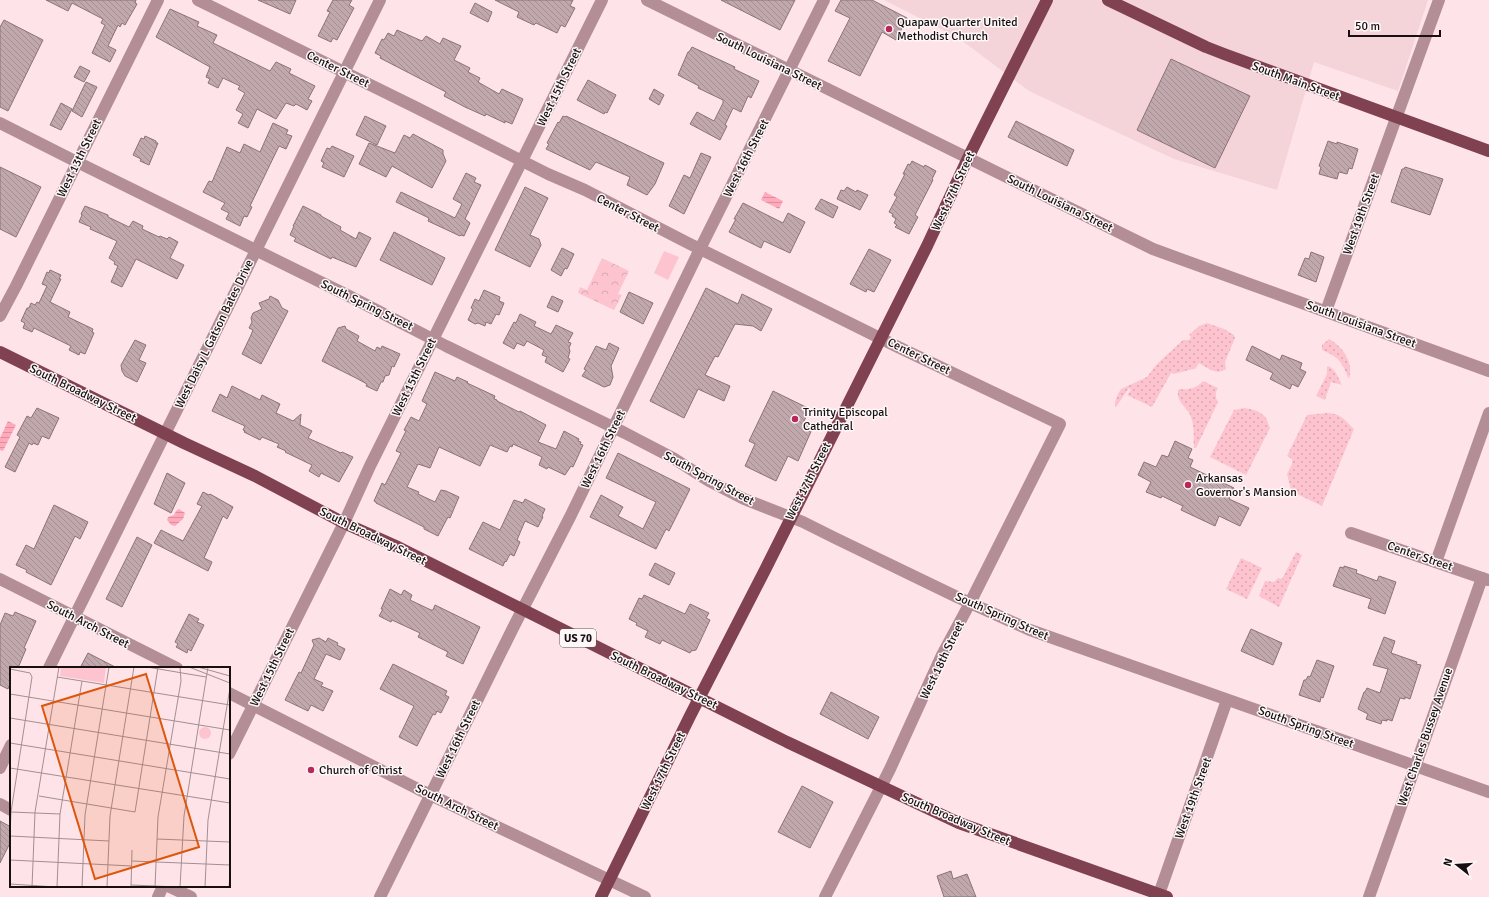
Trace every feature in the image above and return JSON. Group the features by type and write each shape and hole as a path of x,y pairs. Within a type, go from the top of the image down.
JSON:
{"main road":[{"name":"West 17th Street","path":"601,897 933,233 968,158 1047,0"},
{"name":"South Main Street","path":"1108,0 1206,47 1357,104 1397,116 1489,151"},
{"name":"South Broadway Street","path":"0,352 165,434 256,476 344,523 404,551 787,742 880,786 959,823 1161,896"}],"street":[{"name":"West 13th Street","path":"0,316 158,0"},
{"name":"Center Street","path":"198,0 522,161 585,190 880,338 1060,424"},
{"name":"West Daisy L Gatson Bates Drive","path":"49,667 380,0"},
{"name":"West 15th Street","path":"230,752 344,523 370,466 602,0"},
{"name":"South Louisiana Street","path":"647,0 1154,249 1489,371"},
{"name":"West 16th Street","path":"380,897 522,610 571,515 613,426 824,0"},
{"name":"West 19th Street","path":"1326,311 1439,0"},
{"name":"South Spring Street","path":"0,123 433,339 613,426 744,499 791,517 970,603 1030,630 1489,792"},
{"path":"1436,562 1489,413"},
{"name":"West 18th Street","path":"825,897 940,661 1060,424"},
{"name":"Center Street","path":"1352,533 1485,579"},
{"name":"South Arch Street","path":"0,579 175,667"},
{"name":"West Charles Bussey Avenue","path":"1369,897 1415,766 1485,579"},
{"name":"South Arch Street","path":"230,694 431,794 644,897"},
{"name":"West 19th Street","path":"1161,896 1227,700"},
{"path":"0,768 10,748"},
{"path":"0,804 10,809"},
{"path":"158,897 163,887"},
{"path":"170,887 191,897"}],"shaded area":[{"path":"884,0 1428,0 1398,91 1314,62 1277,190 1174,159 1029,91 957,37"},
{"path":"765,192 783,201 779,209 761,200"},
{"path":"8,421 16,425 3,451 0,450 0,438"},
{"path":"179,509 185,513 183,519 175,526 171,525 167,520 168,517 174,515"}],"green space":[{"path":"664,251 679,257 668,280 654,273"},
{"path":"602,258 629,271 618,294 622,295 614,310 578,293 580,287 587,290"},
{"path":"1207,323 1224,329 1234,335 1235,338 1225,362 1226,369 1219,372 1209,369 1199,363 1195,369 1171,373 1152,407 1127,395 1131,390 1129,388 1115,407 1115,402 1121,389 1147,377 1157,364 1183,340 1189,340 1191,337 1189,335 1199,326"},
{"path":"1329,339 1339,346 1349,361 1349,379 1339,361 1333,355 1322,350 1322,345"},
{"path":"1328,366 1335,371 1342,385 1331,382 1325,400 1316,396 1327,374"},
{"path":"1203,381 1218,388 1216,398 1218,402 1196,448 1194,448 1192,421 1189,414 1180,402 1178,390 1193,388"},
{"path":"1244,408 1262,414 1266,418 1270,428 1246,475 1210,457 1234,410"},
{"path":"1327,413 1340,416 1354,429 1322,506 1291,490 1287,474 1292,464 1292,459 1287,456 1307,415"},
{"path":"1296,552 1302,555 1279,607 1259,596 1265,581 1274,582 1278,578 1282,579"},
{"path":"1241,558 1262,568 1247,599 1226,589"}],"building":[{"path":"46,0 136,0 135,3 137,4 125,25 122,23 120,27 118,25 108,46 116,50 110,62 92,53 105,25 101,23 103,19 72,3 68,11"},
{"path":"258,0 296,0 290,14"},
{"path":"333,0 352,0 349,5 354,8 337,40 333,38 331,42 318,36 330,12 327,11"},
{"path":"495,0 573,0 570,6 575,8 565,27 561,25 557,33 536,23 534,25 517,17 519,12"},
{"path":"721,0 795,0 780,30"},
{"path":"841,0 872,0 907,18 896,40 882,32 860,76 828,61 850,18 835,11"},
{"path":"475,3 492,12 488,22 470,13"},
{"path":"170,9 199,22 197,26 217,35 213,43 270,71 276,62 291,69 289,73 315,86 308,99 312,101 307,110 296,104 294,106 286,103 276,119 257,109 248,128 238,123 243,114 236,110 245,93 238,89 240,86 223,78 218,88 208,83 210,79 206,77 210,67 156,37"},
{"path":"4,20 43,40 8,111 0,107 0,27"},
{"path":"397,30 422,41 426,36 440,44 443,38 461,46 454,60 470,68 468,72 480,78 478,82 499,94 502,89 523,99 512,124 505,121 505,123 486,114 485,116 465,107 444,96 446,92 380,58 381,56 375,53 382,39 384,40 388,33 394,36"},
{"path":"692,47 735,67 734,69 759,81 751,98 748,96 741,112 733,108 725,125 727,126 720,140 690,124 697,112 714,121 723,103 723,100 698,88 699,86 678,75 688,52"},
{"path":"1171,59 1250,96 1215,168 1137,130"},
{"path":"80,66 90,71 84,82 74,77"},
{"path":"588,80 616,95 607,113 605,112 604,114 577,100"},
{"path":"86,82 97,87 82,117 72,111"},
{"path":"654,89 664,95 659,105 649,99"},
{"path":"61,103 72,109 61,130 50,125"},
{"path":"365,116 386,126 377,145 356,135"},
{"path":"563,116 566,116 664,163 655,184 647,195 627,185 630,177 596,162 590,170 546,149 549,144 547,143 558,122 559,123"},
{"path":"1016,121 1074,150 1067,166 1008,137"},
{"path":"273,123 288,130 286,134 292,136 286,149 279,146 250,206 252,207 247,217 244,216 240,226 226,219 229,213 221,209 225,203 203,192 209,181 212,182 227,147 240,153 244,144 260,152"},
{"path":"413,134 443,150 446,161 432,188 392,166 386,177 359,164 369,143 395,153 404,135 410,138"},
{"path":"145,136 158,143 149,165 140,161 141,159 133,155 141,138 144,139"},
{"path":"1328,141 1337,144 1337,142 1358,149 1352,169 1349,168 1347,174 1339,172 1337,179 1319,174 1321,167 1319,166"},
{"path":"332,146 354,156 344,177 322,167 324,163 321,161 327,148 330,149"},
{"path":"701,153 711,157 684,214 669,206 684,175 690,178"},
{"path":"912,161 924,167 925,165 936,171 915,215 918,217 909,234 895,227 897,225 894,223 896,219 892,216 893,214 889,212 897,197 894,195 905,174 903,174 908,164 910,165"},
{"path":"0,167 41,187 16,237 0,229"},
{"path":"1405,167 1443,179 1430,215 1391,202 1402,169"},
{"path":"466,173 476,178 474,182 481,185 465,219 470,223 464,236 460,236 428,221 429,218 396,202 401,192 455,218 462,204 453,199"},
{"path":"525,187 548,198 530,235 539,239 541,245 530,267 495,250"},
{"path":"847,187 856,192 857,190 868,195 860,210 837,199 841,190 844,191"},
{"path":"821,199 838,207 833,218 815,209"},
{"path":"743,203 783,223 788,213 805,222 790,253 764,241 761,248 729,232"},
{"path":"85,206 108,215 108,217 129,227 133,221 143,226 142,229 159,237 160,236 167,239 169,237 178,242 170,258 184,265 177,279 136,259 122,287 111,282 118,266 109,258 117,241 90,229 91,227 79,222"},
{"path":"303,206 341,227 340,230 356,239 359,232 371,238 356,267 332,257 331,259 294,241 296,238 290,235"},
{"path":"394,232 445,258 432,285 380,260"},
{"path":"562,248 574,254 567,269 565,268 561,276 551,270"},
{"path":"869,249 891,260 874,292 867,289 866,292 850,284"},
{"path":"1311,252 1324,257 1316,282 1298,275 1305,258 1309,259"},
{"path":"50,270 61,275 59,279 61,279 50,302 70,312 68,317 93,329 92,332 94,333 85,354 80,352 79,355 69,350 71,346 34,328 32,332 23,328 25,323 21,321 27,308 29,308 31,303 35,305 37,302 39,303 47,286 42,284 47,272 49,273"},
{"path":"706,288 738,304 742,294 772,309 761,331 753,326 735,324 718,357 715,356 705,375 730,386 724,401 698,389 684,418 650,401"},
{"path":"484,290 500,297 499,301 504,303 499,315 496,314 491,324 486,322 485,326 478,323 475,324 468,320 473,309 471,308 475,299 479,301"},
{"path":"629,292 653,303 643,324 620,312"},
{"path":"270,296 278,300 282,308 288,311 261,364 242,354 253,330 249,328 252,322 251,318 253,313 262,309 259,303 269,299"},
{"path":"552,296 563,301 558,312 547,307"},
{"path":"520,314 536,322 534,326 551,334 556,325 573,333 568,342 571,343 568,358 570,359 563,372 545,362 547,357 542,355 544,350 527,341 524,346 517,343 514,349 503,343"},
{"path":"345,326 346,329 359,336 357,341 375,351 377,347 381,349 382,346 400,354 394,367 392,366 389,375 385,376 377,391 366,386 367,384 356,378 322,361 338,328"},
{"path":"135,340 146,345 139,360 146,363 137,382 125,376 121,365"},
{"path":"609,343 619,348 611,366 613,377 610,385 604,387 582,376 596,346 606,350"},
{"path":"1252,346 1280,360 1282,355 1302,363 1300,369 1306,372 1298,387 1292,384 1290,389 1270,379 1273,373 1246,360"},
{"path":"435,372 455,381 457,377 468,382 467,383 495,396 494,399 497,401 546,425 538,442 556,449 564,431 579,439 578,441 581,442 580,444 583,445 573,467 571,466 565,475 548,467 547,469 539,465 542,457 513,444 507,452 490,445 480,466 439,447 430,468 418,464 407,487 419,492 418,494 435,502 441,490 459,497 450,518 448,517 438,536 424,529 424,527 376,503 374,501 382,483 385,485 401,453 396,451 406,431 404,430 411,417 419,421 427,404 422,401"},
{"path":"232,386 260,400 262,395 280,404 276,413 293,421 301,414 300,425 312,431 308,438 353,457 339,482 321,473 319,477 309,471 312,465 277,447 279,444 262,437 260,440 244,432 245,431 243,430 245,426 212,411 220,394 227,398"},
{"path":"773,391 810,409 803,423 813,427 798,461 788,456 776,481 745,466 755,444 749,441"},
{"path":"37,408 59,418 49,439 42,436 38,445 33,443 32,445 29,443 15,472 5,467 20,437 17,435 27,416 31,418"},
{"name":"Arkansas Governor's Mansion","path":"1175,441 1192,449 1188,458 1193,460 1190,467 1234,488 1229,499 1249,508 1240,526 1219,516 1215,526 1181,510 1183,506 1162,496 1161,498 1146,492 1151,482 1138,475 1144,462 1156,467 1162,455 1168,457"},
{"path":"618,453 690,489 669,531 666,529 656,549 590,517 601,495 623,507 618,516 643,529 656,502 606,478"},
{"path":"167,473 185,483 171,513 154,504"},
{"path":"203,492 209,495 210,494 233,507 227,519 223,516 204,558 212,562 208,571 154,543 161,530 183,541 202,506 197,504"},
{"path":"525,499 545,509 542,516 543,517 538,527 525,521 517,540 520,542 514,556 510,554 503,566 469,549 483,522 500,530 514,500 523,503"},
{"path":"54,505 88,522 80,539 75,536 51,585 16,565 26,545 34,549"},
{"path":"137,537 152,545 122,607 106,599"},
{"path":"655,563 675,573 669,585 649,575"},
{"path":"1344,566 1357,570 1356,573 1377,581 1379,576 1396,582 1385,614 1368,608 1371,599 1333,586 1340,567 1344,568"},
{"path":"390,589 401,595 404,590 412,595 410,600 431,610 433,610 435,605 480,627 463,664 446,656 448,652 418,637 420,633 392,620 391,622 379,616"},
{"path":"644,595 685,614 690,604 709,613 706,618 710,620 696,650 691,651 690,653 662,640 660,644 645,637 648,631 636,625 637,623 629,619 639,598 642,599"},
{"path":"15,612 36,621 24,648 26,649 18,667 10,667 10,684 8,689 0,685 0,625 5,613 13,616"},
{"path":"189,614 199,619 197,622 204,625 191,651 188,649 187,653 176,647 178,644 175,642"},
{"path":"1251,629 1282,643 1273,665 1241,651"},
{"path":"1384,637 1395,641 1391,653 1417,662 1416,664 1421,665 1410,699 1405,697 1405,699 1400,698 1392,721 1387,719 1387,721 1382,720 1381,724 1366,719 1368,714 1358,709 1367,688 1380,693 1388,669 1373,665"},
{"path":"319,638 326,642 328,638 338,643 337,645 345,649 340,660 326,654 314,679 323,683 321,686 333,691 323,711 311,705 308,711 285,700 299,672 301,673 314,645 312,640"},
{"path":"88,653 115,667 81,667"},
{"path":"1317,660 1334,666 1323,698 1321,697 1320,702 1299,695 1304,680 1306,680 1308,676 1310,677"},
{"path":"393,664 447,691 445,695 449,697 441,713 437,711 435,715 433,714 417,746 399,737 414,706 380,689"},
{"path":"831,692 879,717 868,739 820,714"},
{"path":"802,786 833,802 810,848 778,832"},
{"path":"0,821 10,826 10,843 0,863"},
{"path":"951,871 953,879 967,874 976,897 944,897 937,876"}],"place":[{"name":"Quapaw Quarter United Methodist Church","path":"889,29"},
{"name":"Trinity Episcopal Cathedral","path":"795,419"},
{"name":"Arkansas Governor's Mansion","path":"1188,485"},
{"name":"Church of Christ","path":"311,770"}]}
